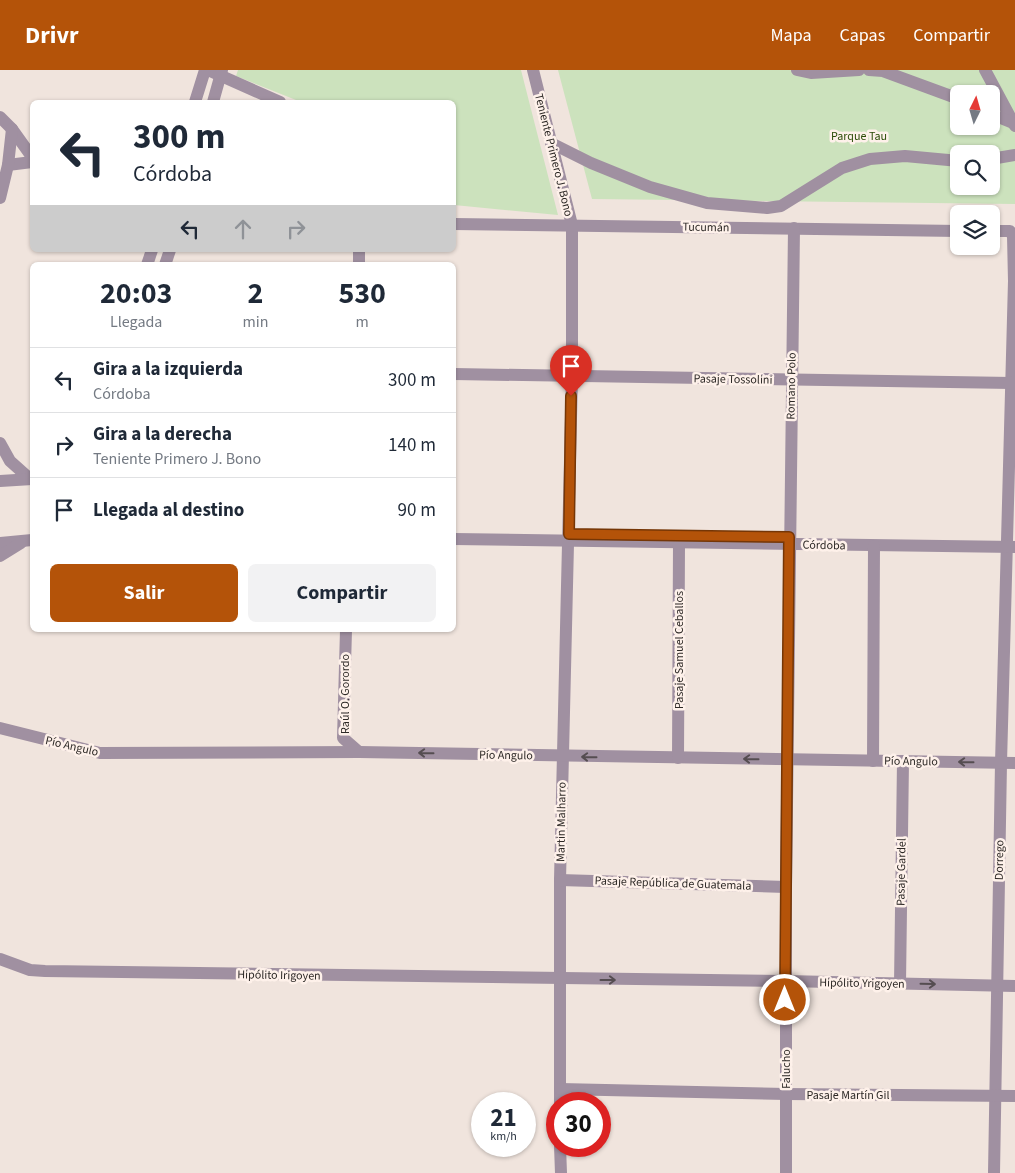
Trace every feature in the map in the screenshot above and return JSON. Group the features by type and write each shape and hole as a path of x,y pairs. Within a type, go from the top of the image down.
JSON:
{"street":[{"path":"196,100 206,70 222,73 276,100"},
{"name":"Teniente Primero J. Bono","path":"533,70 572,225 572,376 568,537"},
{"path":"797,70 811,73 859,70"},
{"path":"869,70 883,70 950,96"},
{"path":"985,70 1014,125"},
{"path":"214,100 222,73"},
{"path":"0,118 12,129 30,154"},
{"path":"1000,118 1014,125"},
{"path":"0,198 8,165 12,129"},
{"path":"551,143 591,163 650,187 707,203 767,208 781,206 842,168 870,159 905,156 950,160"},
{"path":"1000,158 1015,155"},
{"path":"8,165 30,162"},
{"name":"Tucumán","path":"456,224 950,230"},
{"name":"Romano Polo","path":"789,541 794,228"},
{"name":"Dorrego","path":"994,1173 1001,763 1011,543 1015,281 1013,236 1010,231 1000,231"},
{"name":"Pasaje Tossolini","path":"456,374 1012,383"},
{"path":"0,443 10,461 30,477"},
{"path":"0,481 30,478"},
{"name":"Córdoba","path":"456,532 679,543 789,541 874,546 1011,543"},
{"name":"Córdoba","path":"456,539 568,537 1011,543"},
{"name":"Martin Malharro","path":"560,1089 560,880 568,537"},
{"path":"0,542 28,541"},
{"path":"0,556 28,541"},
{"name":"Falucho","path":"786,1173 785,981 789,541"},
{"name":"Pasaje Samuel Ceballos","path":"678,758 679,543"},
{"path":"872,761 874,546"},
{"name":"Raúl O. Gorordo","path":"346,632 343,738 359,752"},
{"name":"Pío Angulo","path":"0,728 100,753 359,752 1015,763"},
{"name":"Pasaje Gardel","path":"900,984 902,761"},
{"name":"Pasaje República de Guatemala","path":"560,880 786,887"},
{"name":"Hipólito Irigoyen","path":"0,959 30,970 45,971 560,979"},
{"name":"Hipólito Yrigoyen","path":"560,979 1015,986"},
{"name":"Pasaje Martín Gil","path":"560,1089 786,1094 1015,1096"},
{"path":"560,1157 561,1173"}],"green space":[{"path":"238,70 521,70 558,215 456,205 456,100 296,100 236,76"},
{"name":"Parque Tau","path":"558,70 1015,70 1015,204 592,199"}],"route":[{"path":"571,396 569,534 789,537 785,1000"}]}
